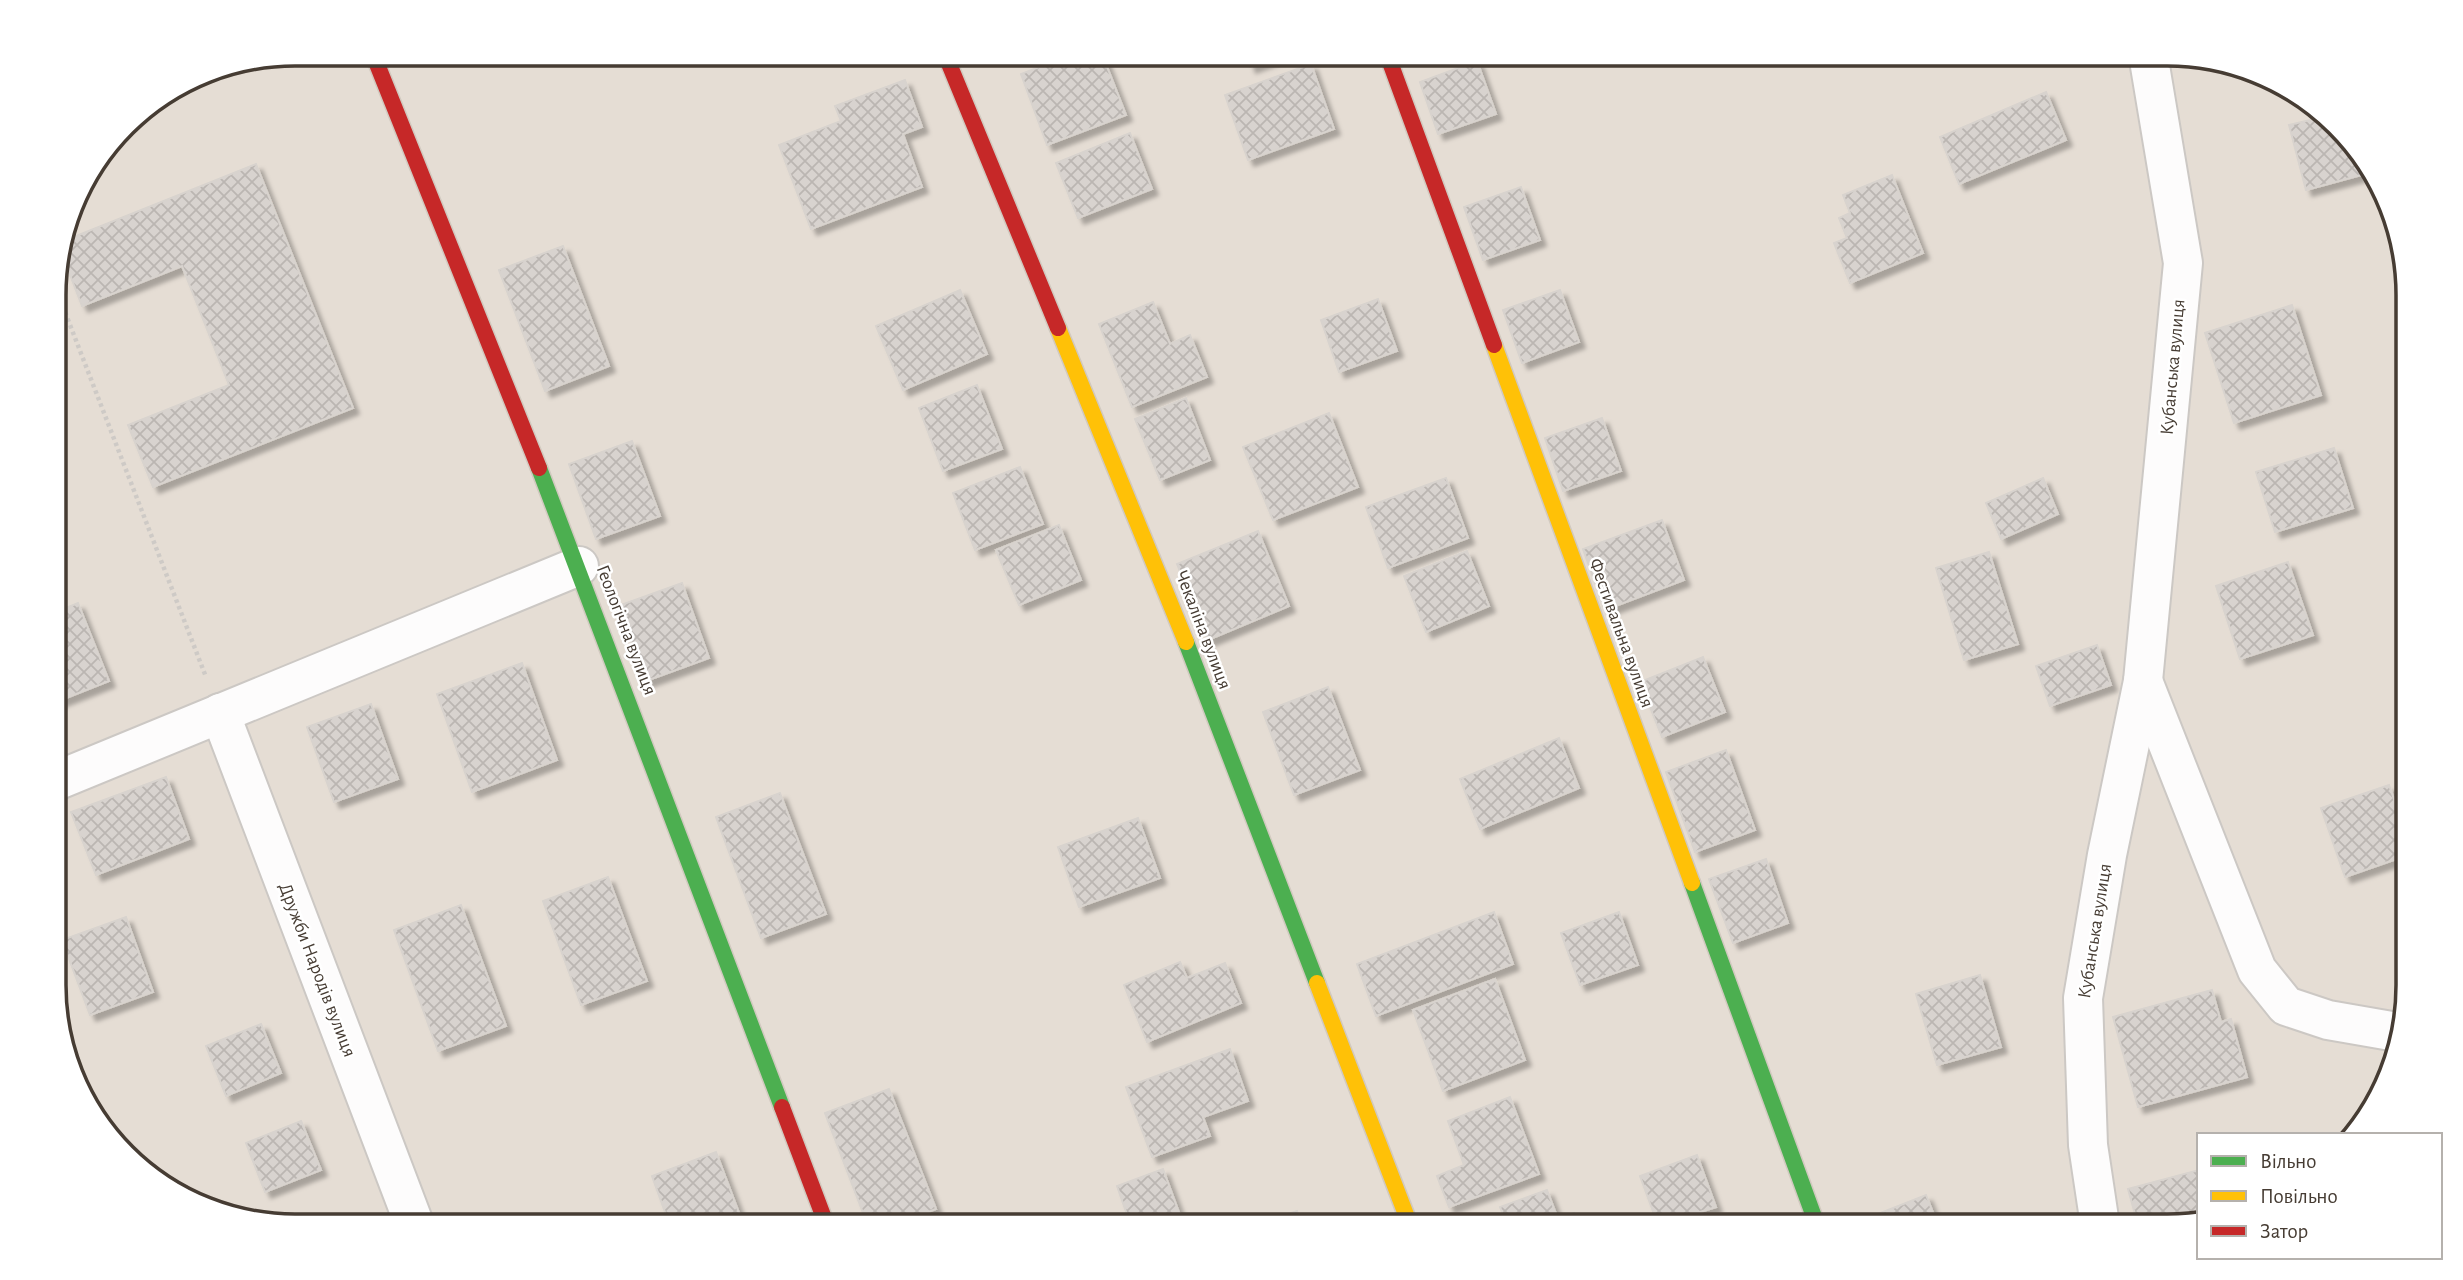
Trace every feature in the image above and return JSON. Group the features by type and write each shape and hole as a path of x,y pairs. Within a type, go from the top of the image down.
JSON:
{"street":[{"name":"Геологічна вулиця","path":"378,66 579,566 822,1214"},
{"name":"Чекаліна вулиця","path":"950,66 1175,612 1405,1213"},
{"name":"Фестивальна вулиця","path":"1391,66 1813,1213"},
{"name":"Кубанська вулиця","path":"2098,1213 2088,1145 2083,998 2107,855 2143,681 2183,263 2150,66"},
{"path":"66,776 579,566"},
{"name":"Кубанська вулиця","path":"2143,681 2258,970 2286,1006 2328,1020 2391,1031"},
{"name":"Дружби Народів вулиця","path":"220,713 410,1214"}],"path":[{"path":"67,317 220,713"}],"shaded area":[{"path":"296,66 2167,66 2212,71 2269,90 2318,123 2358,168 2373,194 2384,222 2395,266 2396,999 2392,1029 2373,1086 2342,1133 2197,1133 2197,1211 2182,1213 296,1214 237,1206 194,1190 145,1157 114,1124 97,1099 84,1072 68,1014 67,281 74,237 84,208 97,181 114,156 134,134 168,105 208,84 251,71"}],"building":[{"path":"1042,66 1107,66 1126,115 1047,145 1021,74"},
{"path":"1312,66 1334,129 1248,160 1225,95"},
{"path":"1463,66 1479,66 1496,114 1438,134 1420,82"},
{"path":"905,80 922,127 903,134 922,187 811,229 779,145 841,121 835,106"},
{"path":"2046,92 2066,140 1959,184 1940,137"},
{"path":"2313,119 2340,145 2362,175 2306,190 2289,125"},
{"path":"1130,133 1152,189 1078,218 1056,163"},
{"path":"256,164 353,408 153,487 128,425 229,385 182,266 82,306 68,271 74,237"},
{"path":"1892,175 1923,253 1850,283 1834,243 1847,238 1839,218 1850,213 1843,195"},
{"path":"1521,187 1540,240 1483,260 1464,207"},
{"path":"563,246 609,366 545,391 499,270"},
{"path":"960,290 987,354 903,390 876,326"},
{"path":"1560,290 1579,342 1522,363 1503,310"},
{"path":"1378,299 1397,351 1339,372 1321,320"},
{"path":"1153,302 1170,344 1190,335 1207,377 1132,407 1099,324"},
{"path":"2292,305 2321,395 2234,423 2205,333"},
{"path":"977,385 1002,449 943,471 919,408"},
{"path":"1186,398 1210,460 1160,480 1135,419"},
{"path":"1329,413 1358,487 1273,520 1243,447"},
{"path":"1602,418 1621,471 1563,491 1545,438"},
{"path":"632,441 660,516 596,539 569,464"},
{"path":"2334,448 2353,508 2275,532 2256,472"},
{"path":"1020,467 1043,524 975,550 953,493"},
{"path":"1446,478 1468,538 1388,568 1366,507"},
{"path":"2043,478 2058,514 2001,539 1986,503"},
{"path":"1662,520 1684,580 1605,610 1583,549"},
{"path":"1059,525 1081,580 1019,605 996,550"},
{"path":"1258,531 1289,606 1208,640 1177,564"},
{"path":"1467,551 1489,606 1426,632 1404,576"},
{"path":"1989,552 2018,644 1964,660 1936,568"},
{"path":"2288,562 2313,635 2240,659 2216,586"},
{"path":"682,583 709,658 646,681 618,606"},
{"path":"78,603 109,681 66,698 67,608"},
{"path":"2097,645 2111,685 2050,706 2036,666"},
{"path":"1703,657 1725,712 1662,737 1640,682"},
{"path":"522,663 557,760 472,792 437,694"},
{"path":"1328,687 1360,770 1294,795 1263,712"},
{"path":"371,704 398,779 334,802 307,727"},
{"path":"1559,738 1579,788 1480,829 1460,779"},
{"path":"1726,750 1755,830 1695,852 1666,772"},
{"path":"166,777 189,839 96,875 71,812"},
{"path":"2389,785 2396,805 2396,859 2345,877 2321,808"},
{"path":"780,793 826,914 761,938 716,817"},
{"path":"1138,818 1160,878 1079,907 1058,847"},
{"path":"1766,859 1788,923 1733,943 1709,879"},
{"path":"608,877 647,981 581,1005 543,901"},
{"path":"461,905 506,1026 438,1051 394,930"},
{"path":"1494,912 1513,964 1376,1016 1357,964"},
{"path":"1619,912 1638,965 1580,985 1561,933"},
{"path":"126,917 153,992 90,1015 66,951 66,939"},
{"path":"1180,962 1187,978 1225,963 1241,1003 1147,1042 1124,985"},
{"path":"1980,975 2001,1047 1937,1065 1916,994"},
{"path":"1495,979 1525,1060 1443,1091 1413,1010"},
{"path":"2212,990 2221,1022 2231,1019 2247,1077 2138,1107 2113,1017"},
{"path":"261,1024 281,1073 226,1096 206,1046"},
{"path":"1230,1049 1248,1101 1203,1117 1210,1136 1152,1157 1126,1087"},
{"path":"889,1089 936,1209 924,1214 863,1214 825,1113"},
{"path":"1510,1097 1539,1174 1449,1207 1437,1176 1464,1165 1448,1121"},
{"path":"301,1121 321,1170 265,1192 246,1143"},
{"path":"716,1152 739,1214 666,1214 652,1176"},
{"path":"1697,1155 1716,1207 1696,1213 1654,1213 1640,1176"},
{"path":"1163,1169 1179,1214 1127,1214 1117,1186"},
{"path":"2197,1171 2197,1211 2135,1213 2128,1189"},
{"path":"1547,1190 1556,1213 1502,1213 1500,1207"},
{"path":"1926,1195 1933,1213 1880,1213"}],"traffic: fast":[{"path":"539,468 782,1107"},
{"path":"1186,642 1317,983"},
{"path":"1692,883 1813,1213"}],"traffic: slow":[{"path":"1058,328 1186,642"},
{"path":"1494,345 1692,883"},
{"path":"1317,983 1406,1213"}],"traffic: jam":[{"path":"378,66 539,468"},
{"path":"950,66 1058,328"},
{"path":"1391,66 1494,345"},
{"path":"782,1107 822,1214"}]}
